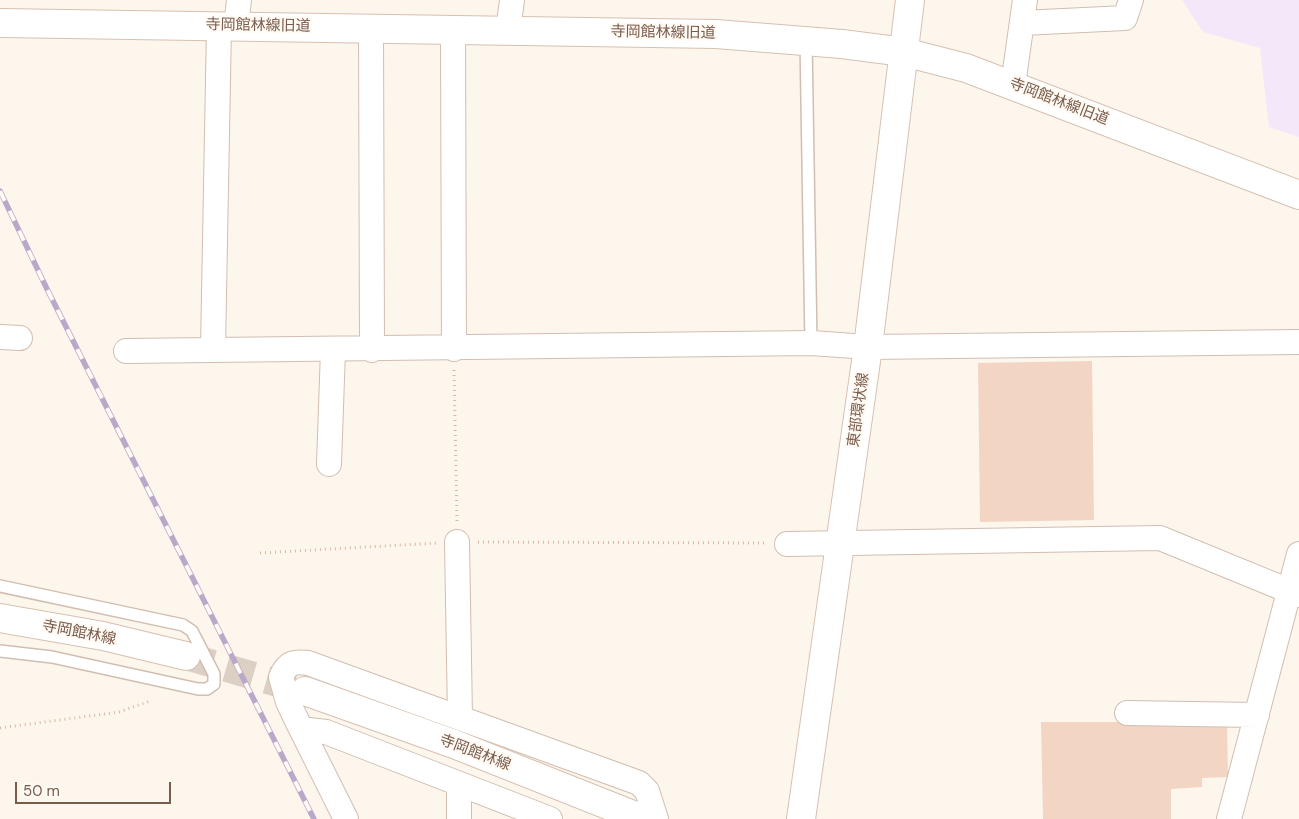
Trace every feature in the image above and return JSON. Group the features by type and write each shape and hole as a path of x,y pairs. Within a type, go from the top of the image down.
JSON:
{"street":[{"path":"508,31 512,0"},
{"name":"東部環状線","path":"801,819 868,347 910,0"},
{"path":"1013,85 1025,0"},
{"path":"1022,23 1126,18 1131,0"},
{"name":"寺岡館林線旧道","path":"0,23 28,12 231,17 371,28 716,34 806,39 904,52 966,68 1299,195"},
{"path":"213,349 231,17"},
{"path":"371,28 372,350"},
{"path":"453,30 454,349"},
{"path":"126,351 213,349 372,350 811,344 868,347 1299,342"},
{"path":"329,464 333,350"},
{"path":"787,544 1160,538 1294,593"},
{"path":"457,542 460,718"},
{"path":"1229,819 1257,715 1294,593 1299,554"},
{"name":"寺岡館林線","path":"0,618 103,636 186,656"},
{"path":"346,819 288,702 281,677 285,668 294,662 308,663 639,783 647,791 656,819"},
{"name":"寺岡館林線","path":"305,691 454,744 643,819"},
{"path":"1127,713 1257,715"},
{"path":"301,729 326,732 550,819"},
{"path":"459,784 459,819"}],"lane":[{"path":"806,39 811,344"},
{"path":"0,586 183,625 192,631 214,674 214,684 207,689 198,689 52,656 0,651"}],"path":[{"path":"454,349 457,542"},
{"path":"260,553 457,542 787,544"},
{"path":"0,728 118,712 150,701"}],"shaded area":[{"path":"1182,0 1299,0 1299,137 1269,127 1260,48 1203,32"}],"building":[{"path":"1092,361 1094,520 980,522 978,363"},
{"path":"1041,722 1227,722 1228,777 1202,778 1202,787 1171,789 1171,819 1043,819"}],"tunnel":[{"path":"186,656 305,691"}],"railway":[{"path":"0,191 47,289 314,819"}]}
